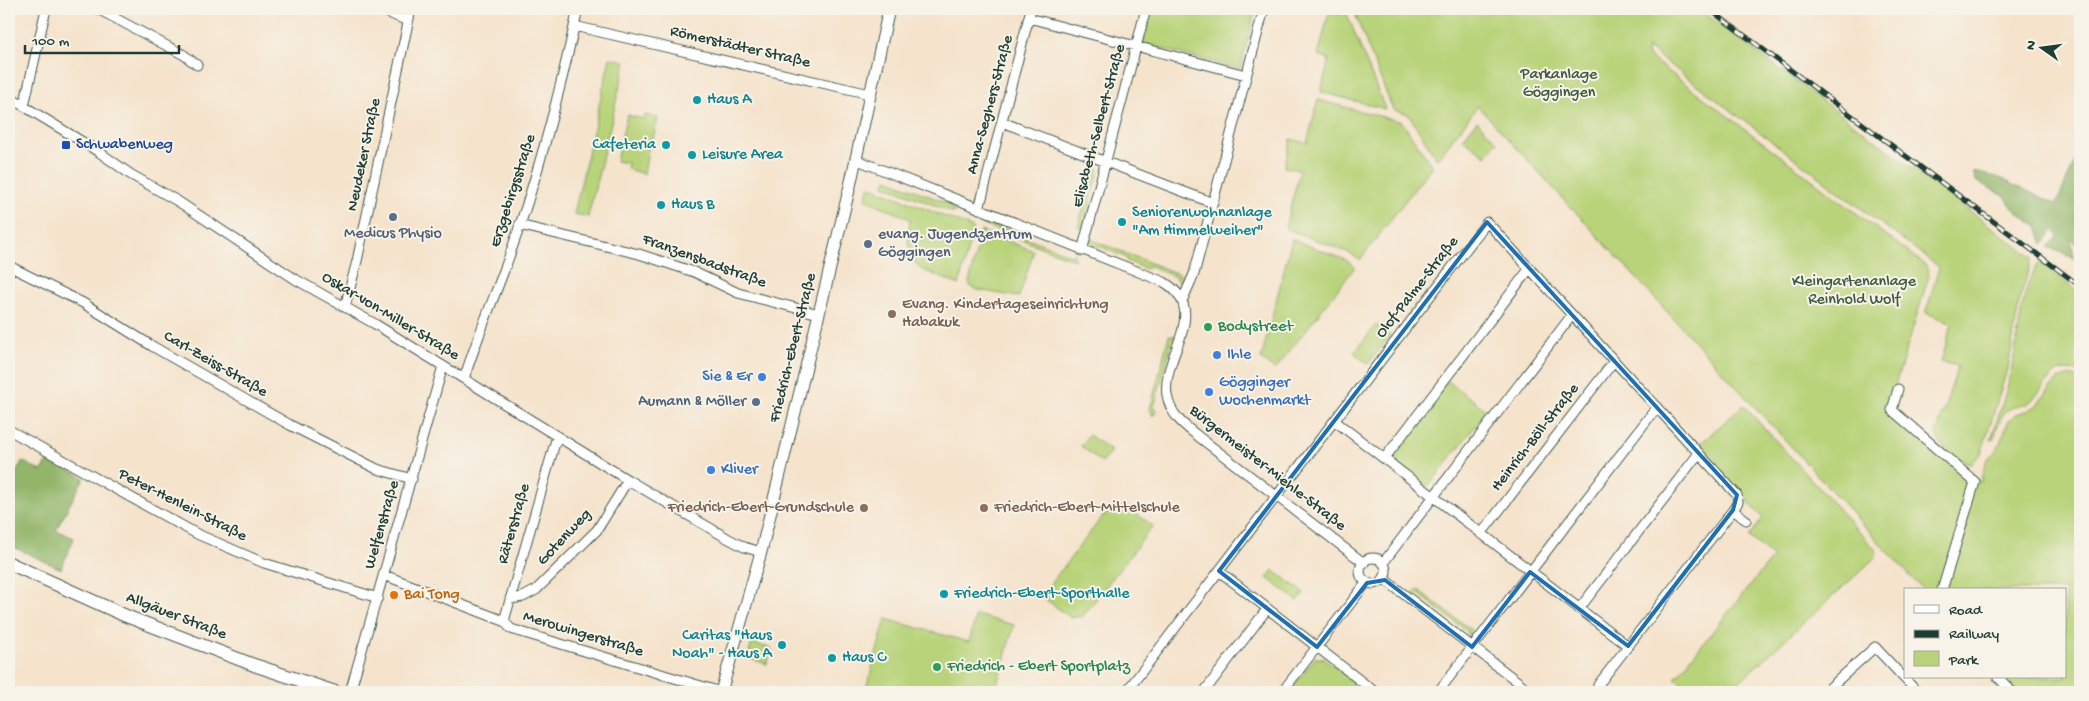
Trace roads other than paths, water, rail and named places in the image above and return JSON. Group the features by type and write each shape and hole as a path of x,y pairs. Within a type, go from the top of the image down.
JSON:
{"main road":[{"name":"Allgäuer Straße","path":"9,563 126,616 302,687 335,692"}],"street":[{"path":"24,106 46,9"},
{"path":"98,9 184,55 197,65"},
{"path":"379,9 408,21"},
{"name":"Neudeker Straße","path":"345,307 358,262 411,9"},
{"name":"Erzgebirgsstraße","path":"464,379 519,225 550,129 578,9"},
{"name":"Friedrich-Ebert-Straße","path":"721,692 762,552 889,9"},
{"name":"Anna-Seghers-Straße","path":"979,209 1031,9"},
{"name":"Elisabeth-Selbert-Straße","path":"1082,251 1146,9"},
{"path":"855,160 1164,282 1174,288 1183,299 1193,277 1264,9"},
{"path":"1029,18 1246,75"},
{"name":"Römerstädter Straße","path":"574,26 870,94"},
{"name":"Oskar-von-Miller-Straße","path":"9,97 99,152 130,174 179,202 295,279 345,307 628,480 727,538 744,547 762,552"},
{"path":"1002,122 1213,203"},
{"name":"Olof-Palme-Straße","path":"1126,692 1488,222 1614,361"},
{"name":"Franzensbadstraße","path":"519,225 640,254 694,272 738,293 819,314"},
{"name":"Carl-Zeiss-Straße","path":"9,266 83,303 152,346 290,425 377,469 412,480"},
{"path":"1384,459 1530,268"},
{"name":"Bürgermeister-Miehle-Straße","path":"1183,299 1186,308 1185,317 1168,379 1167,394 1171,407 1182,423 1364,563"},
{"path":"1383,563 1572,315"},
{"path":"1598,686 1738,502 1737,495 1614,361"},
{"name":"Heinrich-Böll-Straße","path":"1481,534 1614,361"},
{"name":"Welfenstraße","path":"350,692 443,366"},
{"path":"1898,389 1892,410 1975,482 1943,588"},
{"path":"1438,692 1657,407"},
{"path":"1335,421 1628,646"},
{"name":"Peter-Henlein-Straße","path":"9,430 197,534 264,563 378,598"},
{"name":"Räterstraße","path":"504,621 557,436"},
{"path":"1579,609 1699,453"},
{"name":"Gotenweg","path":"510,599 523,597 536,590 597,530 628,480"},
{"path":"1733,510 1746,520"},
{"path":"1372,558 1383,563 1386,570 1384,579 1377,583 1367,582 1361,574 1364,563 1372,558"},
{"path":"1219,571 1375,692"},
{"name":"Merowingerstraße","path":"384,575 504,621 511,629 721,692"},
{"path":"1384,579 1531,692"},
{"path":"1282,692 1367,582"},
{"path":"1204,692 1267,609"},
{"path":"1825,692 1875,647 1916,692"},
{"path":"1999,678 2012,692"},
{"path":"1359,692 1365,684"}],"railway":[{"path":"1709,9 2080,286"}],"place":[{"name":"Haus A","path":"697,100"},
{"name":"Schwabenweg","path":"66,145"},
{"name":"Cafeteria","path":"666,145"},
{"name":"Leisure Area","path":"692,155"},
{"name":"Haus B","path":"661,205"},
{"name":"Medicus Physio","path":"393,217"},
{"name":"Seniorenwohnanlage \"Am Himmelweiher\"","path":"1122,222"},
{"name":"evang. Jugendzentrum Göggingen","path":"868,244"},
{"name":"Evang. Kindertageseinrichtung Habakuk","path":"892,314"},
{"name":"Bodystreet","path":"1208,327"},
{"name":"Ihle","path":"1217,355"},
{"name":"Sie & Er","path":"762,377"},
{"name":"Gögginger Wochenmarkt","path":"1209,392"},
{"name":"Aumann & Möller","path":"756,402"},
{"name":"Kliver","path":"711,470"},
{"name":"Friedrich-Ebert-Grundschule","path":"864,508"},
{"name":"Friedrich-Ebert-Mittelschule","path":"984,508"},
{"name":"Friedrich-Ebert-Sporthalle","path":"944,594"},
{"name":"Bai Tong","path":"394,595"},
{"name":"Caritas \"Haus Noah\" - Haus A","path":"782,645"},
{"name":"Haus C","path":"832,658"},
{"name":"Friedrich - Ebert Sportplatz","path":"937,667"}],"park label":[{"name":"Parkanlage Göggingen","path":"1559,84"},
{"name":"Kleingartenanlage Reinhold Wolf","path":"1854,291"}]}
